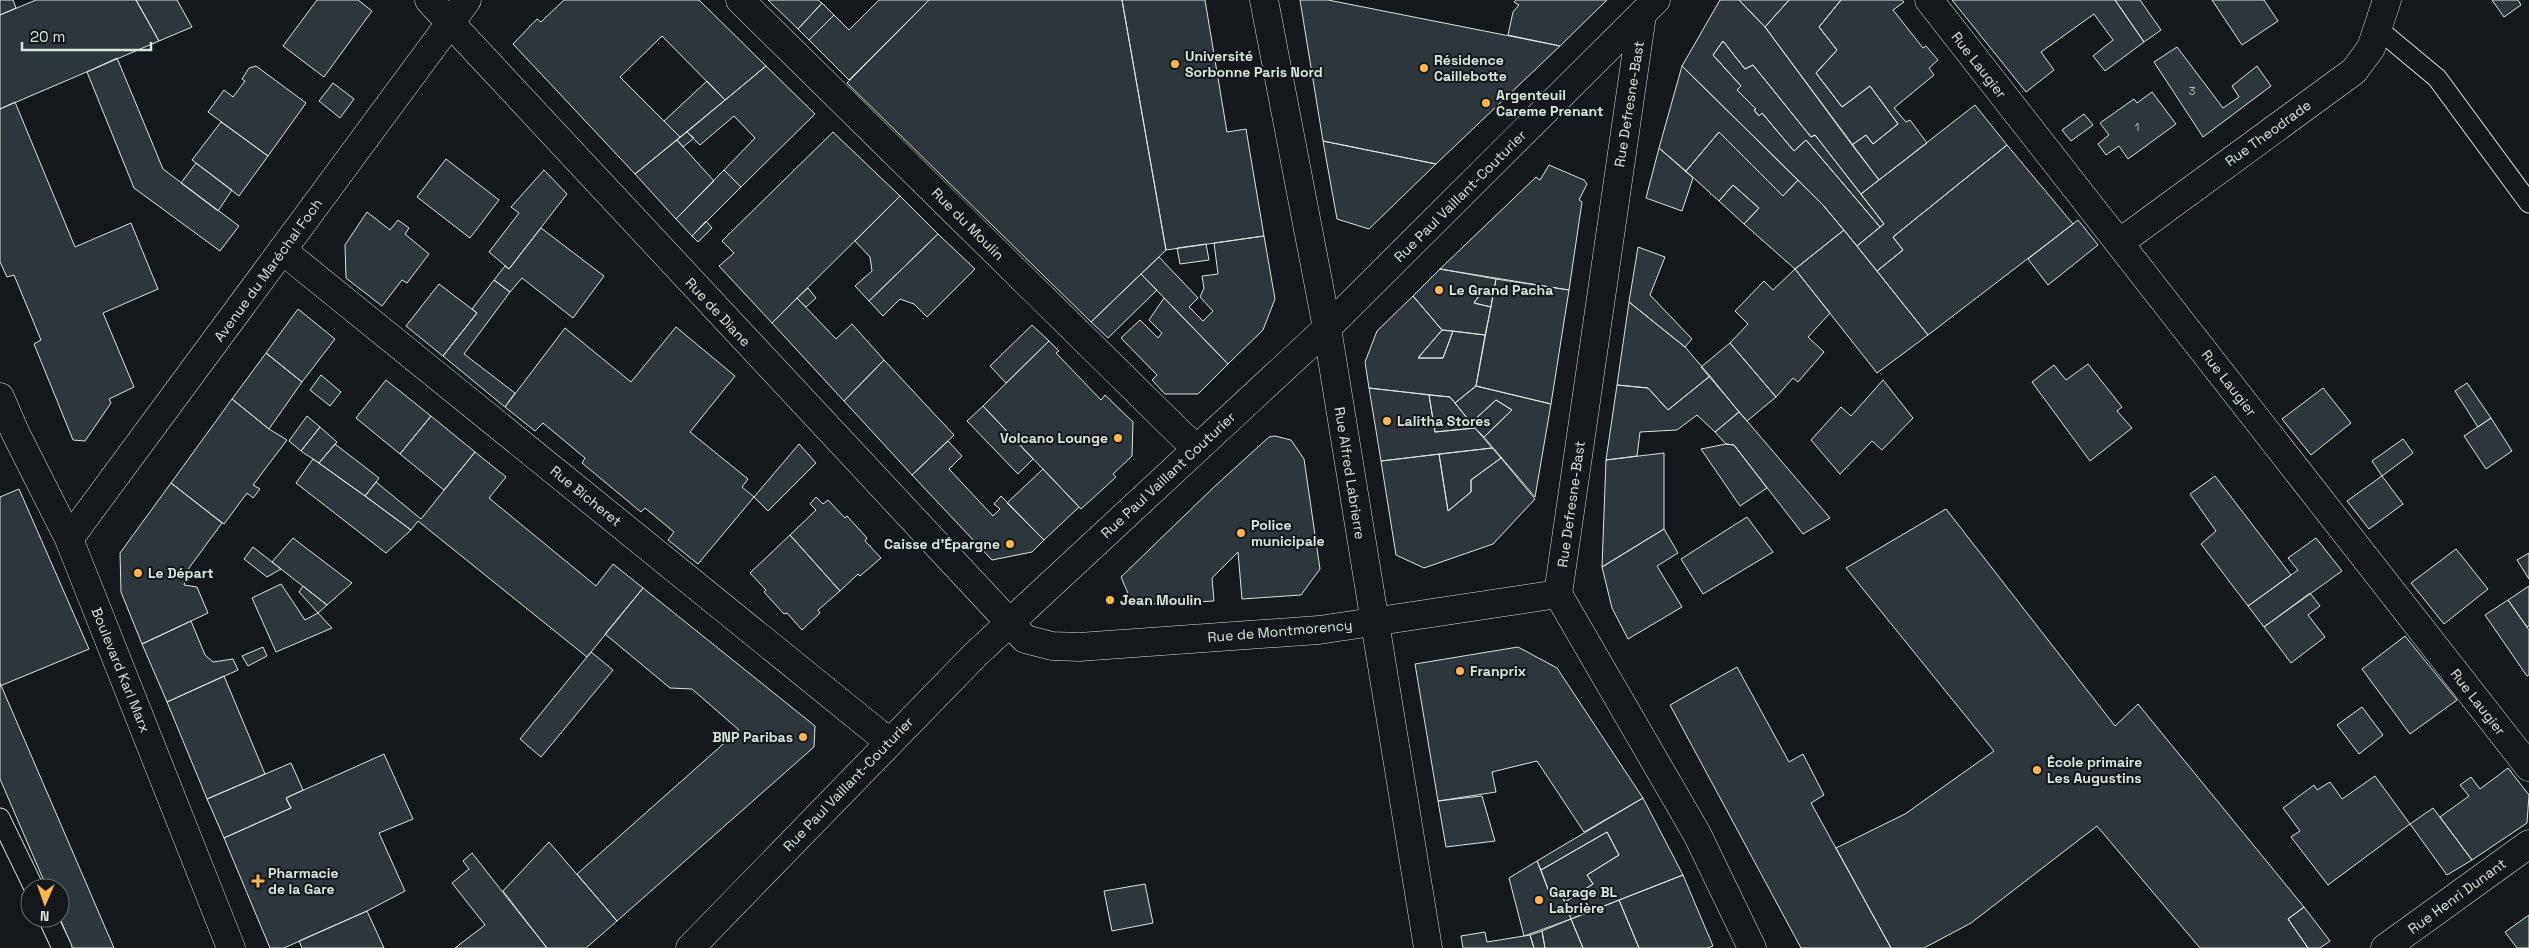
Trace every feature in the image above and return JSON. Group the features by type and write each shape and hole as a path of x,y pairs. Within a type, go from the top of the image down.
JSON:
{"street":[{"name":"Rue de Diane","path":"429,0 1008,622"},
{"name":"Avenue du Maréchal Foch","path":"69,540 467,0"},
{"name":"Rue du Moulin","path":"740,0 1196,449"},
{"name":"Rue Alfred Labrierre","path":"1264,0 1327,328 1428,948"},
{"name":"Rue Laugier","path":"1929,0 2529,767"},
{"name":"Rue Theodrade","path":"2119,243 2354,70 2371,48 2387,0"},
{"name":"Rue Paul Vaillant-Couturier","path":"1327,328 1649,7"},
{"name":"Rue Defresne-Bast","path":"1558,594 1649,7"},
{"name":"Rue Bicheret","path":"282,250 889,742"},
{"name":"Rue Paul Vaillant Couturier","path":"1008,622 1327,328"},
{"name":"Boulevard Karl Marx","path":"0,397 15,432 69,540 231,948"},
{"name":"Rue de Montmorency","path":"1008,622 1025,639 1038,644 1079,647 1298,632 1558,594"},
{"path":"1558,594 1697,834 1752,948"},
{"name":"Rue Paul Vaillant-Couturier","path":"690,948 1008,622"},
{"name":"Rue Henri Dunant","path":"2385,948 2529,844"}],"lane":[{"path":"2378,28 2437,78 2529,203"},
{"path":"0,818 29,878"},
{"path":"53,928 62,948"}],"building":[{"path":"0,0 13,0 16,8 0,15"},
{"path":"36,0 136,0 159,41 0,109 0,15"},
{"path":"136,0 177,0 192,27 159,41"},
{"path":"317,0 358,0 372,11 324,77 283,46"},
{"path":"564,0 699,0 766,66 725,100 662,36 620,77 680,137 635,174 513,44 537,19 541,22"},
{"path":"768,0 818,0 822,3 798,29"},
{"path":"879,0 929,0 849,80 809,40 834,15 849,30"},
{"path":"929,0 1122,0 1166,250 1091,322 847,83"},
{"name":"Université Sorbonne Paris Nord","path":"1122,0 1205,0 1227,132 1246,129 1264,236 1166,250"},
{"name":"Résidence Caillebotte","path":"1300,0 1328,0 1560,46 1436,164 1323,141"},
{"path":"1516,0 1607,0 1560,46 1508,35 1513,12 1519,5 1514,2"},
{"path":"1720,0 1739,0 1765,27 1879,180 1861,194 1815,135 1811,137 1753,65 1745,69 1723,41 1713,55 1741,86 1737,90 1756,109 1754,110 1759,116 1762,113 1794,151 1806,140 1880,227 1857,246 1823,205 1682,66"},
{"path":"1739,0 1789,0 1765,27"},
{"path":"1789,0 1841,0 1819,27 1837,50 1816,73 1842,107 1870,86 1898,124 1873,144 1866,135 1852,145 1765,27"},
{"path":"1841,0 1902,0 1904,2 1893,10 1923,48 1926,46 1938,60 1929,68 1934,75 1894,108 1906,122 1910,120 1927,143 1879,180 1852,145 1866,135 1873,144 1898,124 1870,86 1842,107 1816,73 1837,50 1819,27"},
{"path":"1952,0 2115,0 2144,42 2105,71 2093,56 2113,40 2094,14 2041,52 2054,70 2026,92"},
{"path":"2115,0 2140,0 2161,30 2144,42"},
{"path":"2212,0 2264,0 2278,21 2242,45"},
{"path":"2492,0 2518,0 2521,5 2504,17"},
{"path":"822,3 834,15 809,40 798,29"},
{"path":"1723,41 1745,69 1753,65 1811,137 1815,135 1884,224 1880,227 1806,140 1794,151 1762,113 1759,116 1754,110 1756,109 1737,90 1741,86 1713,55"},
{"path":"2177,47 2223,108 2239,97 2232,86 2257,66 2271,86 2203,137 2154,62"},
{"path":"117,58 163,169 239,226 220,251 134,188 87,72"},
{"path":"256,66 306,103 268,156 208,112 224,90 233,97 245,81 242,79 249,68"},
{"path":"766,66 815,114 741,187 724,170 755,138 734,116 700,145 687,132"},
{"path":"1682,66 1798,180 1783,196 1719,132 1686,171 1659,148"},
{"path":"707,81 725,100 680,137 664,121"},
{"path":"333,83 354,99 340,118 319,101"},
{"path":"2152,92 2176,124 2128,159 2119,146 2106,155 2098,144 2109,135 2100,123 2134,99 2137,103"},
{"path":"15,102 75,247 131,223 158,289 103,313 134,387 109,399 111,403 85,441 73,440 34,344 41,340 14,275 7,277 0,262 0,109"},
{"path":"1975,105 2007,145 1893,237 1903,250 1877,271 1857,246 1884,224 1861,194"},
{"path":"2084,114 2093,125 2071,141 2062,130"},
{"path":"221,122 268,156 239,196 192,160"},
{"path":"687,132 694,138 683,147 677,140"},
{"path":"833,132 900,196 772,323 719,266 734,253 722,241"},
{"path":"1719,132 1783,196 1798,180 1844,230 1795,269 1744,224 1759,208 1733,185 1719,201 1686,171"},
{"path":"677,140 714,181 676,219 635,174"},
{"path":"1323,141 1436,164 1369,229 1337,219"},
{"path":"2007,145 2073,224 1928,335 1877,271 1903,250 1893,237"},
{"path":"1659,148 1693,178 1682,211 1646,198"},
{"path":"446,159 499,200 470,238 417,197"},
{"path":"196,163 232,190 218,211 181,183"},
{"path":"1549,165 1584,180 1587,184 1579,200 1582,202 1569,290 1440,269 1536,177 1540,180"},
{"path":"544,170 567,194 509,269 489,252 519,213 511,207"},
{"path":"724,170 741,187 692,236 676,219"},
{"path":"1733,185 1759,208 1744,224 1719,201"},
{"path":"900,196 938,234 869,301 855,286 872,271 870,257 855,241"},
{"path":"367,212 390,230 398,220 409,228 405,234 429,254 407,283 402,280 382,306 346,278 345,245"},
{"path":"2078,220 2098,245 2048,285 2028,259"},
{"path":"706,221 712,228 698,242 692,236"},
{"path":"541,228 604,276 573,318 522,278 510,292 494,280 505,266 509,269"},
{"path":"1844,230 1928,335 1877,373 1795,269"},
{"path":"938,234 975,269 927,317 914,304 900,299 883,316 869,301"},
{"path":"1264,236 1275,299 1263,330 1228,364 1141,274 1159,257 1198,298 1189,307 1203,321 1213,311 1200,297 1204,288 1202,276 1218,274 1214,243"},
{"path":"1206,244 1209,260 1180,264 1177,248"},
{"path":"1638,247 1665,257 1650,295 1692,339 1685,347 1629,302"},
{"path":"1440,269 1496,279 1493,295 1481,293 1474,303 1491,307 1485,335 1442,330 1413,296"},
{"path":"1795,269 1830,313 1808,337 1824,352 1798,382 1793,378 1776,397 1730,343 1748,324 1735,311 1764,281 1773,290"},
{"path":"1141,274 1157,290 1108,338 1091,322"},
{"path":"1496,279 1569,290 1551,404 1476,386"},
{"path":"494,280 510,292 464,354 515,393 505,407 443,356 477,313 472,309"},
{"path":"439,284 477,313 443,356 406,326"},
{"path":"808,288 816,298 806,307 797,298"},
{"path":"1481,293 1493,295 1491,307 1474,303"},
{"path":"1413,296 1442,330 1418,358 1443,358 1453,331 1485,335 1476,386 1455,403 1450,397 1369,388 1365,362 1377,331"},
{"path":"797,298 836,339 852,324 884,360 844,401 772,323"},
{"path":"1164,298 1228,364 1198,394 1165,394 1152,380 1157,375 1121,338 1140,320 1158,338 1162,333 1149,320"},
{"path":"1629,302 1685,347 1710,376 1668,410 1648,388 1617,385"},
{"path":"298,309 335,339 302,382 266,353"},
{"path":"1032,325 1049,341 1006,383 990,366"},
{"path":"676,327 735,376 690,432 748,479 742,487 754,497 698,564 668,540 674,532 645,508 641,512 582,463 585,458 543,423 535,431 505,407 565,328 631,382"},
{"path":"1442,330 1453,331 1443,358 1418,358"},
{"path":"1049,341 1059,351 1056,353 1101,400 1105,395 1133,422 1132,456 1113,474 1116,477 1081,509 983,406"},
{"path":"1730,343 1776,397 1747,421 1701,367"},
{"path":"266,353 302,382 269,429 232,399"},
{"path":"884,360 954,435 912,475 844,401"},
{"path":"2088,364 2122,407 2117,411 2132,428 2090,461 2032,382 2054,365 2066,380"},
{"path":"321,375 341,392 330,406 310,390"},
{"path":"1710,376 1739,412 1715,432 1697,415 1677,430 1640,432 1637,456 1606,460 1617,385 1648,388 1668,410"},
{"path":"386,380 431,416 400,454 356,418"},
{"path":"1883,380 1913,418 1882,450 1872,441 1840,474 1811,440 1841,407 1851,416"},
{"path":"2467,383 2491,418 2478,427 2455,391"},
{"path":"1476,386 1551,404 1535,497 1484,437 1512,410 1496,400 1471,423 1455,403"},
{"path":"1369,388 1429,395 1435,432 1475,428 1492,448 1381,461"},
{"path":"2323,388 2351,423 2311,455 2282,419"},
{"path":"1429,395 1450,397 1471,423 1496,400 1512,410 1484,437 1475,428 1435,432"},
{"path":"232,399 269,429 287,440 253,485 260,489 253,498 247,493 224,524 171,483"},
{"path":"983,406 1033,459 1018,474 967,421"},
{"path":"1739,412 1830,518 1803,534 1734,445 1726,444 1715,432"},
{"path":"307,416 320,427 301,451 289,441"},
{"path":"431,416 475,452 444,490 400,454"},
{"path":"2491,418 2512,451 2486,469 2464,436"},
{"path":"320,427 337,442 319,463 301,451"},
{"name":"Police municipale","path":"1275,436 1291,440 1304,459 1320,569 1301,595 1242,599 1238,552 1212,578 1214,601 1133,605 1121,577 1214,487 1269,437"},
{"path":"2403,439 2413,453 2382,476 2372,461"},
{"path":"948,441 962,456 949,469 993,516 1000,509 994,504 1001,496 1044,540 1032,552 992,560 912,475"},
{"path":"335,444 379,478 365,496 319,463"},
{"path":"799,444 816,463 768,511 754,497"},
{"path":"1726,444 1734,445 1767,488 1740,506 1701,449"},
{"path":"1492,448 1501,458 1471,480 1471,492 1448,511 1439,454"},
{"path":"475,452 506,477 489,498 596,586 613,564 643,588 587,657 418,521 411,530 365,496 376,482 421,519"},
{"path":"1664,453 1664,529 1602,567 1606,460"},
{"path":"1439,454 1448,511 1471,492 1471,480 1501,458 1535,499 1493,544 1424,568 1396,555 1381,461"},
{"path":"313,459 411,530 386,553 296,483"},
{"path":"1043,469 1079,507 1044,540 1007,503"},
{"path":"2215,476 2291,575 2248,606 2201,544 2216,531 2190,494"},
{"path":"2382,476 2403,504 2369,529 2347,501"},
{"path":"171,483 222,523 189,568 184,585 197,587 208,613 142,644 121,592 120,553"},
{"path":"19,489 89,649 0,686 0,497"},
{"path":"816,497 823,504 828,500 845,518 847,516 867,538 865,541 881,558 860,576 858,574 840,591 790,535 816,510 810,504"},
{"name":"École primaire Les Augustins","path":"1946,509 2115,726 2138,704 2304,907 2288,919 2308,948 2200,948 2097,826 1971,923 1924,948 1891,948 1836,848 1905,814 1994,751 1846,568"},
{"path":"1747,517 1773,552 1703,594 1681,559"},
{"path":"1664,529 1678,553 1657,566 1682,607 1628,639 1612,608 1602,567"},
{"path":"790,535 840,591 818,610 820,613 802,630 787,613 784,614 750,573"},
{"path":"293,538 352,583 327,605 272,562"},
{"path":"2316,538 2342,571 2264,627 2248,606 2298,570 2288,558"},
{"path":"253,547 281,569 267,577 244,559"},
{"path":"2456,549 2488,589 2444,624 2411,583"},
{"path":"2529,553 2529,579 2517,560"},
{"path":"281,584 305,620 318,613 332,628 276,652 252,598"},
{"path":"303,586 327,605 318,613 299,592"},
{"path":"2529,586 2529,626 2527,627 2508,600"},
{"path":"643,588 815,726 814,747 617,921 577,874 739,730 692,689 670,688 605,634"},
{"path":"2310,593 2320,606 2308,615 2325,637 2291,663 2264,627"},
{"path":"2508,600 2529,630 2529,675 2527,676 2485,615"},
{"path":"191,621 205,655 213,662 233,659 238,670 167,702 142,644"},
{"path":"2405,636 2457,700 2410,734 2362,669"},
{"path":"263,647 267,656 248,666 242,656"},
{"path":"1518,647 1557,668 1643,798 1584,832 1537,761 1492,772 1496,792 1438,801 1415,664"},
{"path":"591,652 613,670 541,757 520,739"},
{"path":"1737,667 1789,762 1803,754 1824,795 1811,803 1891,948 1801,948 1670,705"},
{"path":"224,676 265,774 207,799 167,702"},
{"path":"0,683 114,948 72,948 64,928 70,928 70,878 43,878 0,779"},
{"path":"2362,707 2383,735 2359,754 2337,725"},
{"path":"384,754 413,819 379,833 405,891 367,911 284,948 270,948 224,838 291,808 286,798"},
{"path":"291,763 303,790 286,798 291,808 224,838 207,799"},
{"path":"2508,768 2529,795 2527,823 2472,860 2440,817 2469,796 2460,785 2471,777 2480,789"},
{"path":"2375,776 2410,824 2328,885 2291,837 2300,831 2283,808 2314,785 2317,790 2330,782 2342,799"},
{"path":"1482,796 1495,841 1446,847 1438,801"},
{"path":"1643,798 1683,875 1571,919 1565,902 1593,884 1587,875 1619,855 1607,832 1541,870 1537,861"},
{"path":"2433,808 2472,860 2447,875 2410,824"},
{"path":"1607,832 1619,855 1587,875 1593,884 1565,902 1561,893 1551,897 1541,870"},
{"path":"549,842 617,921 586,948 547,948 503,891"},
{"path":"472,853 547,948 455,948 485,925 452,883 469,869 463,861"},
{"name":"Garage BL Labrière","path":"1537,861 1551,897 1561,893 1571,919 1524,936 1509,878"},
{"path":"1683,875 1713,946 1708,948 1639,948 1619,900"},
{"path":"1145,884 1153,923 1112,931 1104,891"},
{"path":"1619,900 1639,948 1583,948 1571,919"},
{"path":"2304,907 2330,941 2320,948 2308,948 2288,919"},
{"path":"367,911 384,948 302,948 299,941"},
{"path":"2529,915 2529,948 2517,948 2505,932"},
{"path":"1571,919 1583,948 1545,948 1542,931"},
{"path":"1542,931 1545,948 1534,948 1530,935"},
{"path":"1485,932 1487,942 1530,935 1534,948 1463,948 1461,936"}],"place":[{"name":"Université Sorbonne Paris Nord","path":"1175,64"},
{"name":"Résidence Caillebotte","path":"1424,68"},
{"name":"Argenteuil Careme Prenant","path":"1486,103"},
{"name":"Le Grand Pacha","path":"1439,290"},
{"name":"Lalitha Stores","path":"1387,421"},
{"name":"Volcano Lounge","path":"1118,438"},
{"name":"Police municipale","path":"1241,533"},
{"name":"Caisse d'Épargne","path":"1010,544"},
{"name":"Le Départ","path":"138,573"},
{"name":"Jean Moulin","path":"1110,600"},
{"name":"Franprix","path":"1460,671"},
{"name":"BNP Paribas","path":"803,737"},
{"name":"École primaire Les Augustins","path":"2037,770"},
{"name":"Pharmacie de la Gare","path":"258,881"},
{"name":"Garage BL Labrière","path":"1539,900"}]}
